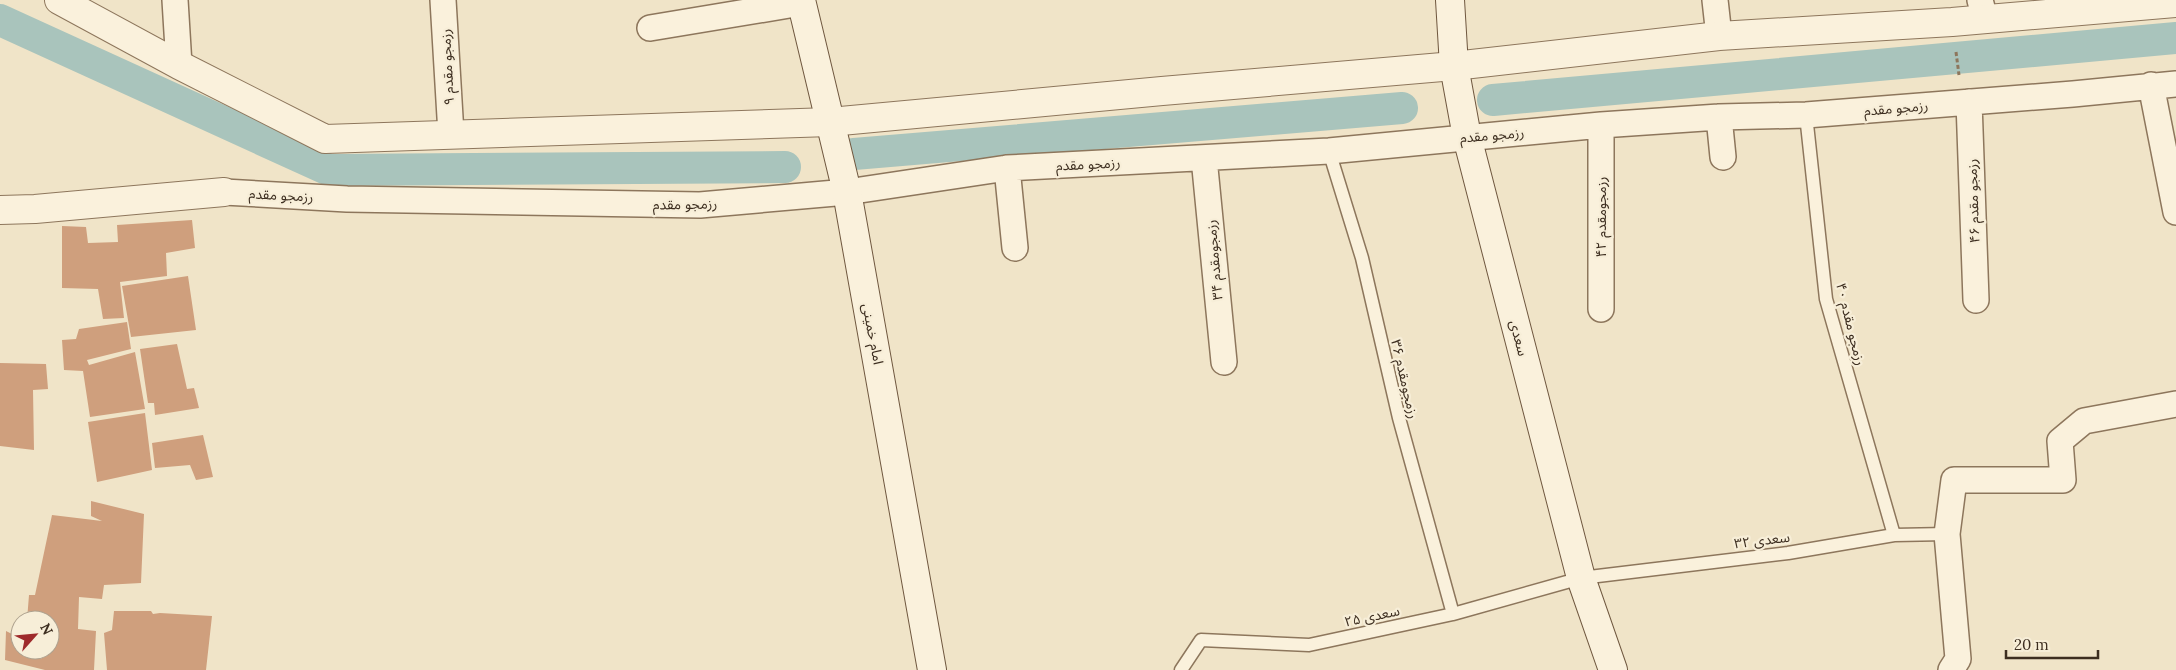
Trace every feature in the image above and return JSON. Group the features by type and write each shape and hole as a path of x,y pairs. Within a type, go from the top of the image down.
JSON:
{"street":[{"path":"58,0 179,65 324,139 830,122 1454,66 1719,36 1952,22 1983,9 2176,3"},
{"path":"175,0 179,65"},
{"name":"رزمجو مقدم ۹","path":"443,0 452,134"},
{"name":"سعدی","path":"1450,0 1454,66 1467,137 1581,578 1613,670"},
{"path":"1715,0 1719,36"},
{"path":"650,28 801,2"},
{"name":"امام خمینی","path":"801,2 847,192 932,670"},
{"name":"رزمجو مقدم","path":"0,210 35,209 224,192 347,199 700,205 847,192 1007,168 1329,151 1601,125 1719,116 1806,115 2176,84"},
{"path":"2151,86 2176,212"},
{"name":"رزمجو مقدم ۴۶","path":"1966,102 1976,300"},
{"path":"1719,116 1723,157"},
{"name":"رزمجومقدم ۴۲","path":"1601,125 1601,309"},
{"name":"رزمجومقدم ۳۴","path":"1204,158 1224,362"},
{"path":"1007,168 1015,248"},
{"path":"1951,670 1958,659 1947,534 1954,480 2063,480 2060,441 2084,421 2176,404"}],"lane":[{"name":"رزمجو مقدم ۴۰","path":"1806,115 1826,299 1894,535"},
{"name":"رزمجومقدم ۳۶","path":"1329,151 1362,258 1398,418 1453,614"},
{"name":"سعدی ۳۲","path":"1581,578 1788,553 1894,535 1947,534"},
{"name":"سعدی ۲۵","path":"1181,670 1201,640 1309,645 1453,614 1581,578"}],"path":[{"path":"1952,22 1966,102"}],"building":[{"path":"192,220 195,248 166,253 167,276 120,282 124,318 103,319 98,289 62,288 62,226 86,227 88,243 118,242 117,225"},
{"path":"188,276 196,330 131,337 122,286"},
{"path":"127,322 131,349 87,360 89,365 135,352 145,409 90,417 83,371 64,370 62,340 76,339 79,329"},
{"path":"177,344 187,389 194,388 199,408 155,415 154,403 148,403 140,349"},
{"path":"0,363 46,364 48,389 33,390 34,450 0,446"},
{"path":"145,413 152,470 97,482 88,422"},
{"path":"203,435 213,477 196,480 190,465 155,468 152,443"},
{"path":"91,501 144,514 141,583 104,585 102,599 79,597 78,629 96,631 94,670 45,670 5,660 6,631 10,633 10,660 60,660 60,610 28,610 29,595 35,595 52,515 102,521 91,516"},
{"path":"114,611 151,611 153,614 212,616 206,670 107,670 104,633 112,630"}],"waterway":[{"path":"0,20 329,170 785,167"},
{"path":"1493,100 2176,38"},
{"path":"854,154 1402,108"}]}
